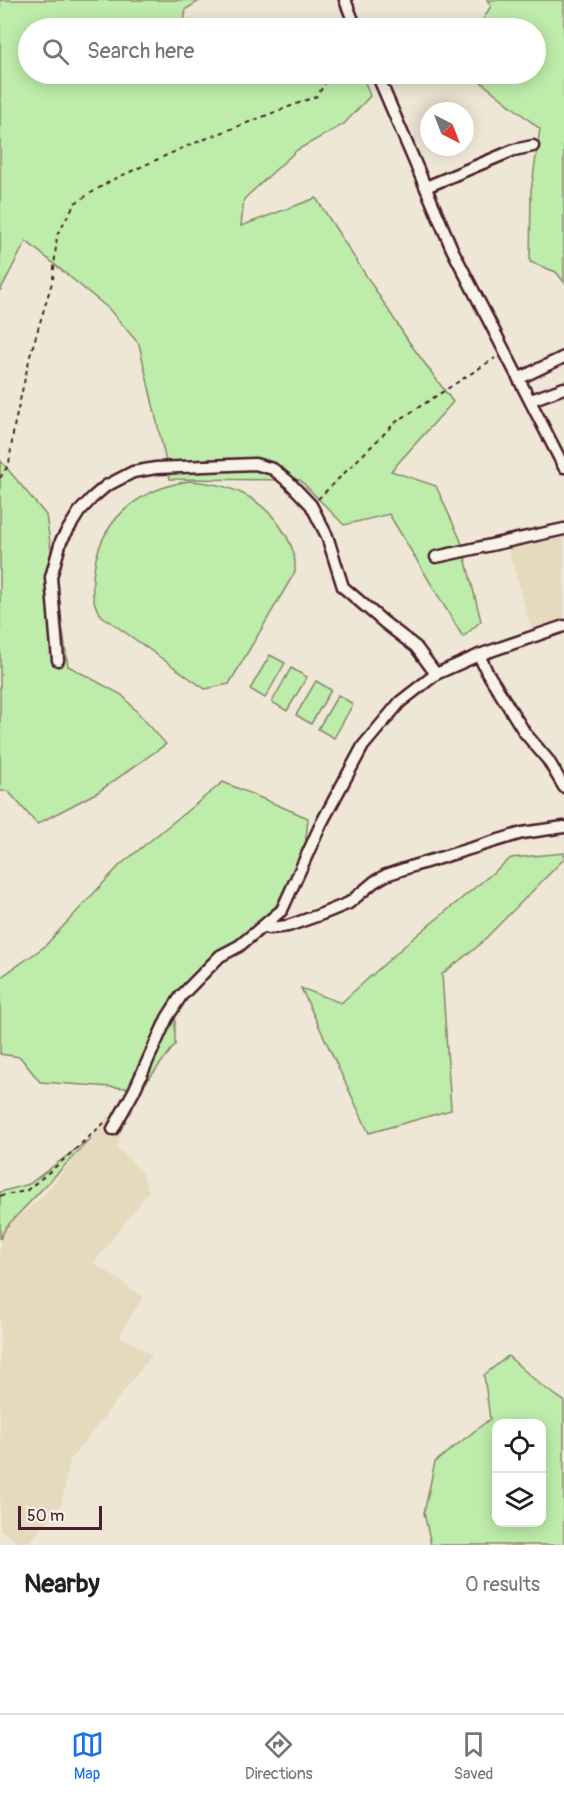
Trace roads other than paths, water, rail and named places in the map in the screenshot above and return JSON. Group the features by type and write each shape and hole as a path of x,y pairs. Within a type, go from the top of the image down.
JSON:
{"street":[{"path":"345,0 353,18"},
{"path":"380,84 452,249 564,467"},
{"path":"426,187 514,150 533,146"},
{"path":"520,378 564,357"},
{"path":"531,400 564,388"},
{"path":"58,660 51,577 61,541 79,512 106,486 133,472 156,468 255,464 273,469 290,482 311,505 327,536 343,587 417,647 436,674"},
{"path":"436,556 564,529"},
{"path":"113,1129 134,1091 167,1018 181,996 220,956 239,946 282,910 321,824 363,746 400,702 436,674 479,655 564,626"},
{"path":"479,655 525,733 548,760 564,787"},
{"path":"264,927 288,926 349,903 386,875 522,833 564,827"}]}
